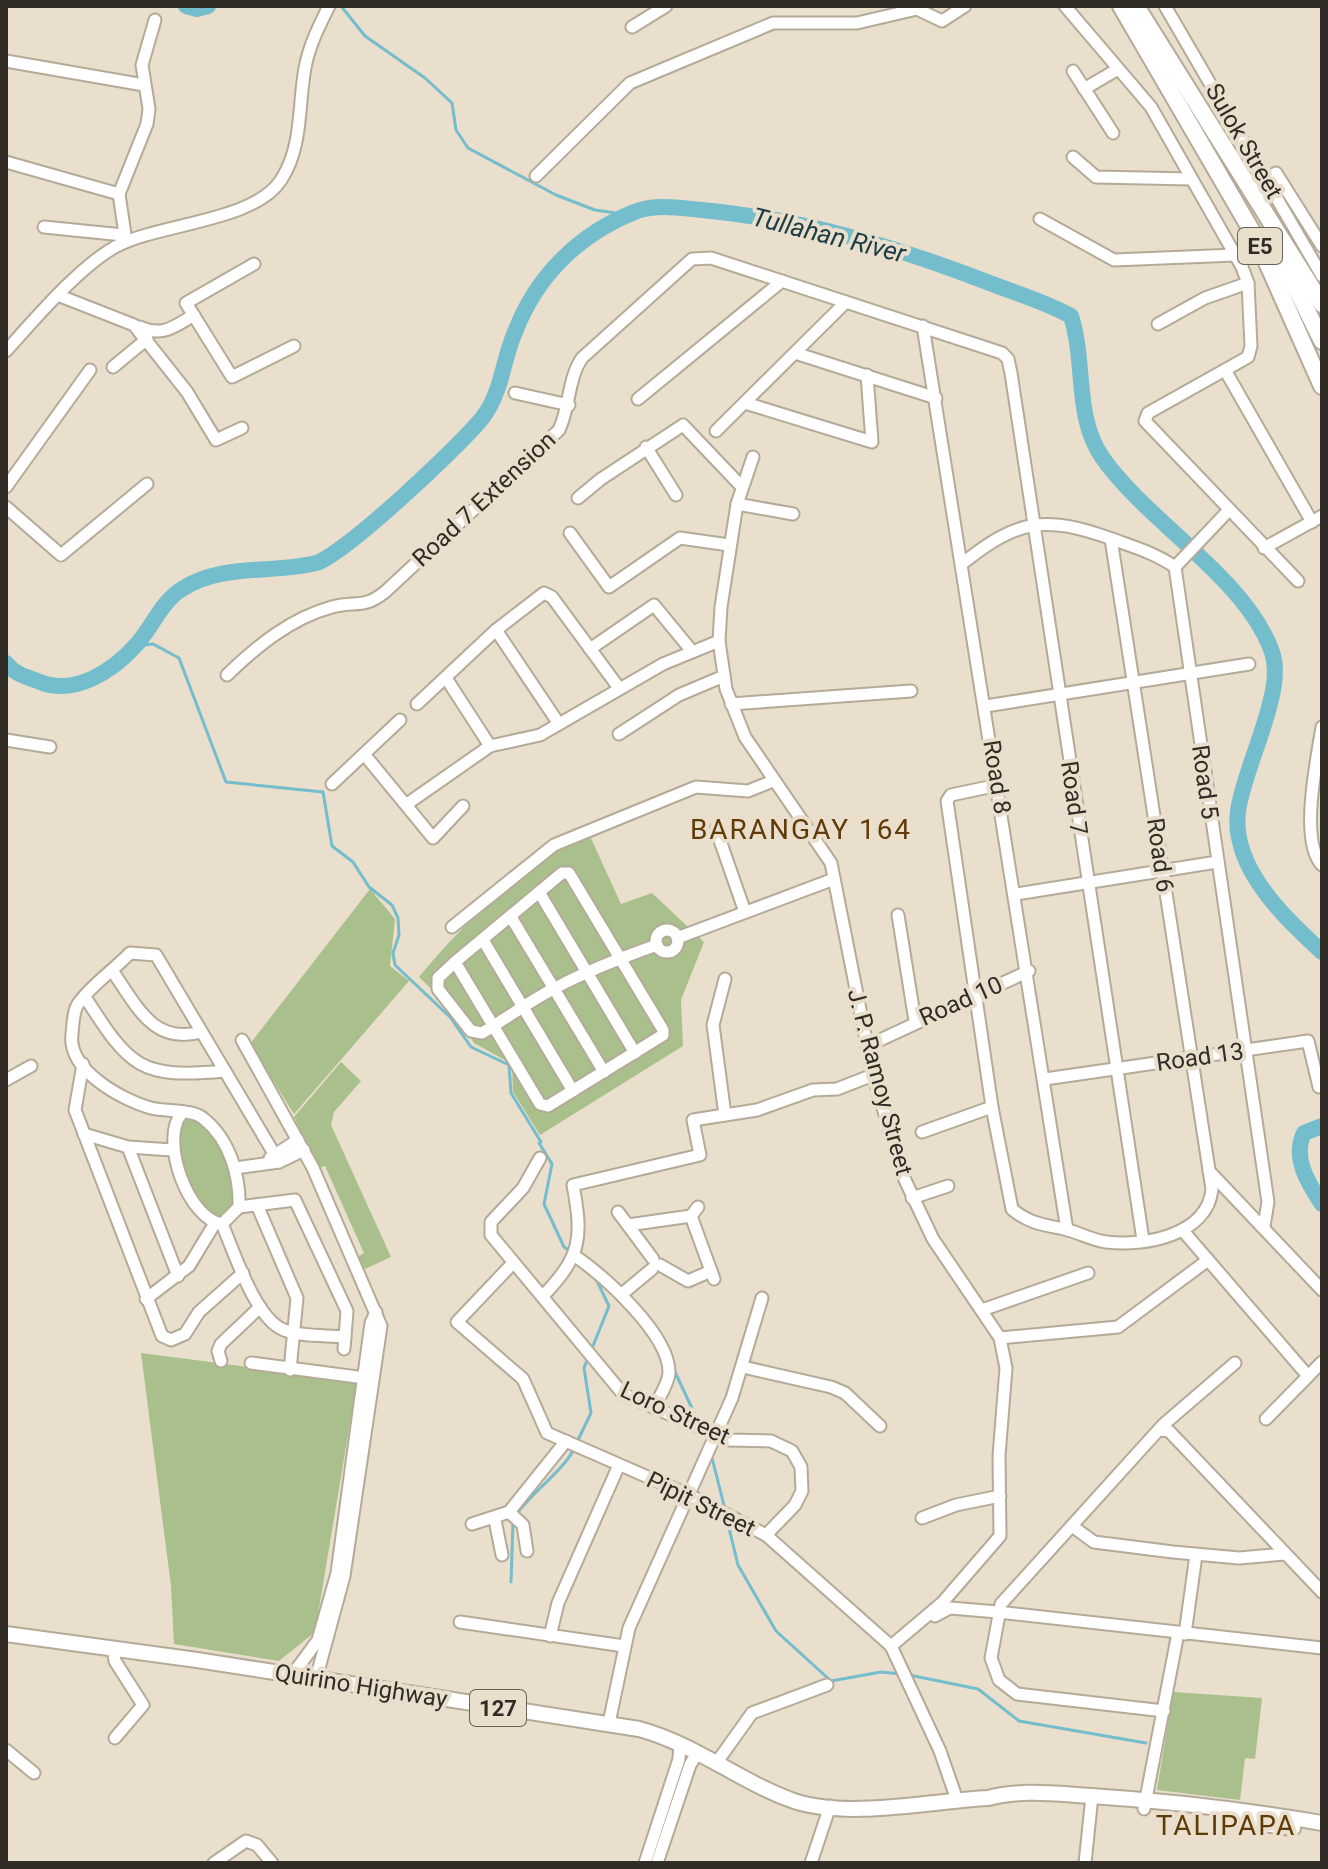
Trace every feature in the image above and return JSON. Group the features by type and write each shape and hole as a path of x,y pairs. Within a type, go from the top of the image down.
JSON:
{"highway":[{"name":"E5","path":"1121,6 1257,240 1322,386"},
{"name":"E5","path":"1136,6 1283,236 1322,304"},
{"name":"E5","path":"1212,129 1273,241 1322,341"}],"main road":[{"name":"Quirino Highway","path":"6,1634 293,1674 652,1732 795,1801 830,1806 988,1798 1004,1803 1092,1800 1322,1823"},
{"name":"Quirino Highway","path":"1144,1804 1322,1833"}],"street":[{"path":"44,227 124,238 218,216 267,196 274,190 295,153 305,68 312,41 329,6"},
{"path":"632,27 666,6"},
{"path":"536,176 630,83 773,23 857,23 917,9 942,21 965,6"},
{"path":"1065,6 1151,107 1248,283 1251,353 1144,417 1298,581"},
{"name":"Sulok Street","path":"1165,6 1322,276"},
{"path":"124,238 119,194 147,124 149,109 142,65 155,20"},
{"path":"6,61 144,85"},
{"path":"1084,89 1118,69"},
{"path":"1073,71 1113,133"},
{"path":"1073,157 1096,177 1191,179"},
{"path":"6,162 119,194"},
{"path":"1266,179 1276,173 1322,246"},
{"path":"1040,219 1114,260 1235,255"},
{"path":"6,351 93,261 124,238"},
{"name":"Road 7 Extension","path":"227,675 266,638 331,607 370,603 385,592 559,430 569,405 575,367 692,259 711,258 1006,355"},
{"path":"254,264 186,303 232,377 294,346"},
{"path":"638,399 782,281"},
{"path":"1158,324 1205,298 1248,283"},
{"path":"60,296 152,332 166,332 194,315"},
{"path":"716,431 846,302"},
{"path":"134,325 187,392 216,440 242,428"},
{"name":"Road 8","path":"923,326 1029,971 1067,1230"},
{"path":"113,367 147,339"},
{"path":"795,353 936,398"},
{"name":"Road 7","path":"1006,355 1143,1240"},
{"path":"6,487 90,370"},
{"path":"1225,370 1317,519 1264,548"},
{"path":"745,403 872,442 867,375"},
{"path":"515,393 569,405"},
{"path":"578,498 646,447 683,425 741,486"},
{"path":"646,447 676,495"},
{"name":"J. P. Ramoy Street","path":"753,457 741,486 729,545 719,641 731,704 745,737 827,856 873,1075 912,1198 933,1239 1000,1338 1006,1381 1001,1529 996,1543 942,1603 891,1646"},
{"path":"6,507 60,555 147,484"},
{"path":"737,504 793,514"},
{"path":"963,563 1005,532 1034,523 1074,527 1148,552 1175,567 1229,510"},
{"path":"570,533 609,587 680,538 729,545"},
{"name":"Road 6","path":"1111,539 1209,1171 1211,1198 1184,1232"},
{"name":"Road 5","path":"1175,567 1268,1202 1264,1226"},
{"path":"417,704 496,630 540,594 548,593 619,688"},
{"path":"590,649 654,605 691,650"},
{"path":"496,630 559,724"},
{"path":"407,804 490,746 531,738 691,650 719,641"},
{"path":"986,706 1249,664"},
{"path":"619,734 679,695 724,676"},
{"path":"446,678 490,746"},
{"path":"731,704 911,691"},
{"path":"332,784 400,720"},
{"path":"1319,858 1313,783 1321,735"},
{"path":"6,740 50,747"},
{"path":"364,754 433,838 463,806"},
{"path":"452,927 554,845 696,787 748,791 773,781"},
{"path":"998,785 951,795 947,801 992,1107 1012,1209 1037,1224 1102,1242 1143,1240 1184,1232 1308,1376"},
{"path":"716,829 745,912"},
{"path":"1016,894 1217,862"},
{"path":"455,962 493,1026 540,1104 548,1106 659,1039 663,1030 620,958 569,873 562,873 455,962 436,983 476,1033 493,1026 587,972 620,958 657,945 661,951 672,951 677,938 834,879"},
{"path":"539,892 635,1053"},
{"path":"898,915 915,1021"},
{"path":"511,917 604,1072"},
{"path":"483,940 573,1091"},
{"path":"239,1207 235,1168 211,1126 197,1114 181,1114 129,1100 93,1076 71,1042 76,1006 134,951 156,955 273,1159"},
{"name":"Road 10","path":"866,1042 1029,971"},
{"path":"113,972 155,1029 178,1036 201,1032"},
{"path":"725,979 713,1025 725,1115"},
{"path":"85,997 115,1044 132,1060 167,1074 225,1071"},
{"path":"242,1040 301,1145 381,1326 344,1551 322,1641 314,1656 293,1674"},
{"name":"Road 13","path":"1045,1079 1308,1041 1319,1087"},
{"path":"83,1064 75,1110 162,1336 171,1340 185,1334 199,1312 243,1273"},
{"path":"6,1080 31,1066"},
{"path":"543,1296 575,1256 579,1228 573,1185 700,1155 693,1120 757,1110 813,1090 837,1089 873,1075"},
{"path":"922,1132 992,1107"},
{"path":"146,1299 178,1276 218,1224 239,1207 295,1200 347,1311 344,1343 280,1329 260,1307 218,1224 187,1190 172,1150 174,1129 181,1114"},
{"path":"84,1134 128,1147 172,1150"},
{"path":"235,1168 273,1159 301,1145"},
{"path":"128,1147 178,1276"},
{"name":"Loro Street","path":"540,1158 515,1197 491,1222 491,1235 614,1387 716,1436 735,1442 777,1442 787,1447 798,1462 803,1479 798,1500 766,1535"},
{"path":"1209,1171 1322,1290"},
{"path":"912,1198 948,1186"},
{"path":"257,1205 294,1287 290,1370"},
{"path":"618,1212 653,1265 688,1281 713,1275 694,1211 628,1225"},
{"path":"575,1256 621,1293 651,1334 667,1363 668,1379 654,1408"},
{"path":"1000,1338 1118,1327 1208,1260"},
{"name":"Pipit Street","path":"513,1263 457,1322 523,1379 544,1429 689,1495 766,1535 891,1646"},
{"path":"621,1293 653,1265"},
{"path":"982,1310 1088,1273"},
{"path":"609,1723 624,1646 716,1436 743,1367 762,1298"},
{"path":"221,1361 218,1351 221,1344 260,1307"},
{"path":"344,1551 371,1323 376,1312"},
{"path":"1266,1419 1322,1362"},
{"path":"251,1363 365,1378"},
{"path":"1164,1711 1017,1694 999,1680 993,1668 998,1612 1159,1430 1235,1363"},
{"path":"743,1367 845,1393 880,1426"},
{"path":"1159,1430 1169,1431 1322,1592"},
{"path":"472,1524 495,1520 509,1512 569,1442"},
{"path":"550,1636 558,1603 619,1465"},
{"path":"922,1518 956,1505 1000,1496"},
{"path":"509,1512 523,1525 527,1551"},
{"path":"495,1520 502,1555"},
{"path":"1072,1526 1094,1542 1239,1558 1285,1554"},
{"path":"1144,1804 1196,1555"},
{"path":"918,1624 950,1608 1322,1648"},
{"path":"460,1622 624,1646"},
{"path":"891,1646 940,1751 957,1800"},
{"path":"113,1648 115,1661 143,1705 115,1738"},
{"path":"314,1656 316,1679"},
{"path":"717,1762 752,1713 827,1685"},
{"path":"645,1863 679,1759 680,1743"},
{"path":"6,1750 34,1773"},
{"path":"657,1863 690,1765 698,1752"},
{"path":"1085,1863 1092,1800"},
{"path":"811,1863 830,1806"},
{"path":"214,1863 246,1841 257,1845 272,1863"}],"green space":[{"path":"589,834 621,904 652,893 704,942 681,1000 683,1046 540,1135 513,1092 512,1064 474,1043 452,1009 419,977 496,896 541,861"},
{"path":"370,889 395,919 390,966 409,981 294,1114 250,1044"},
{"path":"341,1062 361,1081 334,1112 331,1125 391,1257 365,1269 358,1257 364,1253 325,1166 319,1168 294,1117"},
{"path":"193,1117 218,1144 228,1166 235,1202 223,1217 199,1203 183,1176 179,1160 179,1130 185,1118"},
{"path":"141,1353 357,1381 315,1632 279,1661 174,1644 171,1586"},
{"path":"1173,1692 1262,1698 1255,1759 1245,1758 1240,1800 1157,1790"}],"waterway":[{"path":"186,6 197,9 208,6"},
{"path":"341,6 365,36 425,78 452,103 456,130 468,148 556,195 595,210 630,215"},
{"name":"Tullahan River","path":"6,663 17,673 40,682 67,686 80,683 117,663 142,637 169,600 197,581 231,572 316,563 351,541 428,473 483,417 494,397 515,332 535,292 563,258 616,220 645,209 669,207 739,214 811,227 917,257 1071,316 1087,424 1102,457 1121,481 1241,599 1259,625 1272,652 1275,668 1272,694 1239,805 1241,848 1261,887 1275,905 1322,952"},
{"path":"136,646 153,644 179,658 226,782 323,792 332,846 353,862 369,887 392,905 398,918 399,935 393,953 395,965 450,1017 471,1047 509,1065 511,1093 541,1142"},
{"name":"Tullahan River","path":"1322,1126 1304,1133 1300,1152 1303,1170 1322,1204"},
{"path":"539,1143 552,1164 544,1204 564,1247 571,1252"},
{"path":"591,1351 609,1306 595,1277"},
{"path":"577,1442 591,1413 584,1368 588,1358"},
{"path":"674,1370 698,1421"},
{"path":"516,1515 574,1449"},
{"path":"711,1454 725,1509"},
{"path":"727,1520 738,1565 776,1631 831,1681 881,1672 901,1674"},
{"path":"511,1582 513,1521"},
{"path":"909,1675 978,1689 1019,1721 1146,1743"}],"district":[{"name":"BARANGAY 164","path":"801,829"},
{"name":"TALIPAPA","path":"1226,1825"}]}
